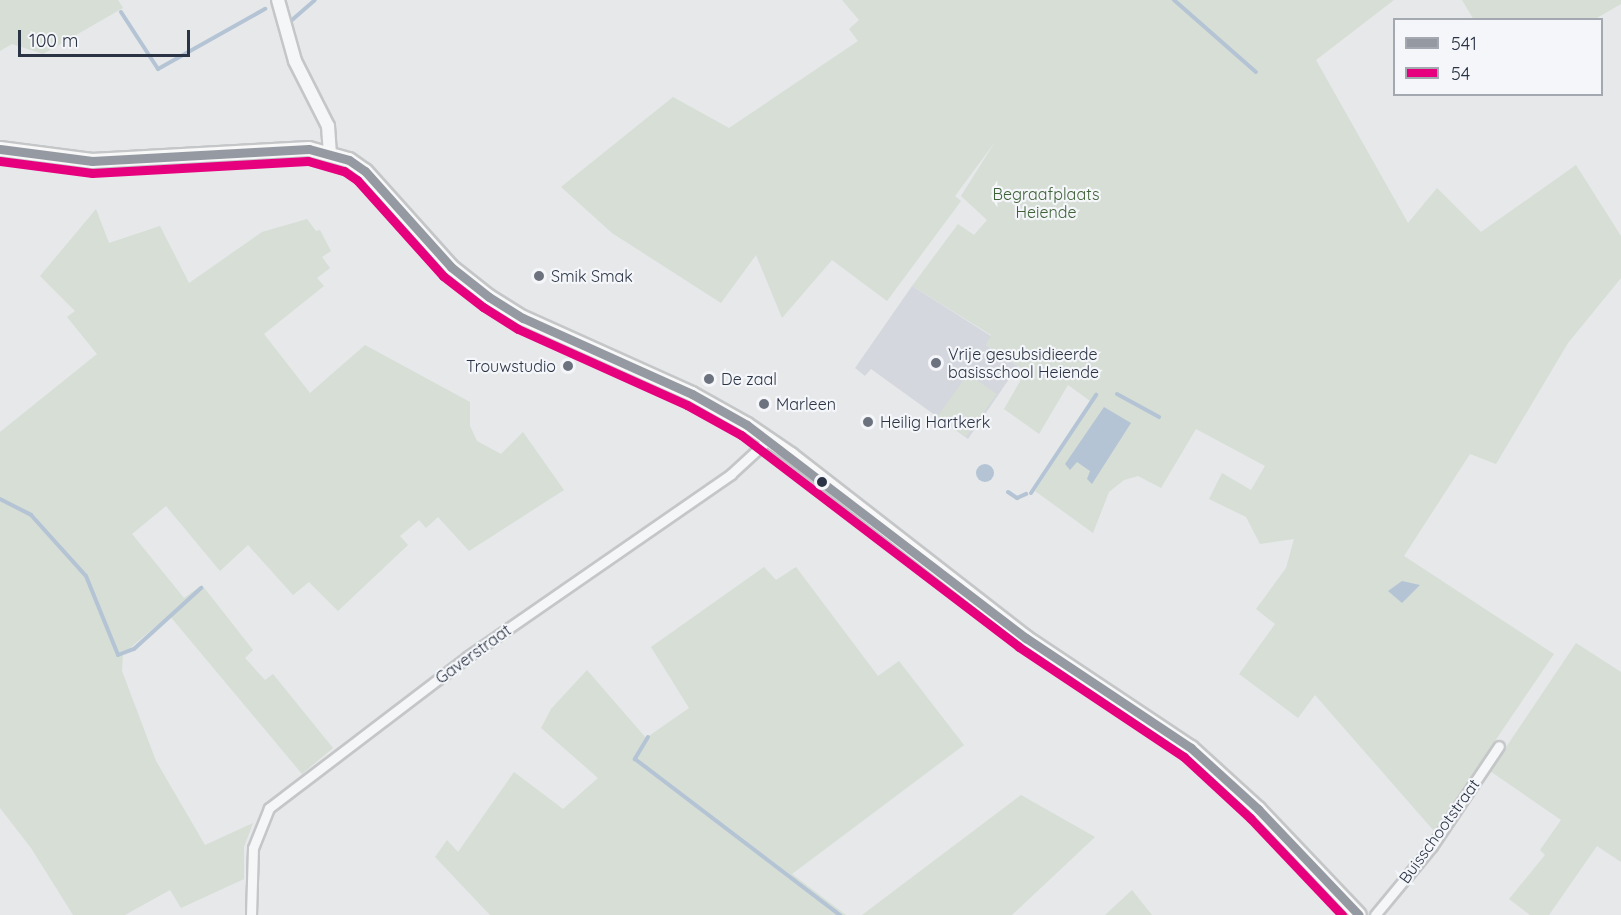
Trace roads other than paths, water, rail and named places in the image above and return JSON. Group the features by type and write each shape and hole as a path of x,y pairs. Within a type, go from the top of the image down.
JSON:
{"main road":[{"path":"0,149 92,160 296,149 330,152 365,171 432,249 489,297 558,335 692,394 769,439 1026,638 1191,748 1251,801 1359,915"}],"street":[{"path":"278,0 295,61 328,126 330,152"},
{"name":"Gaverstraat","path":"251,915 253,848 269,808 467,657 731,474 769,439"},
{"name":"Buisschootstraat","path":"1375,915 1432,846 1500,746"}],"water":[{"path":"1104,407 1131,423 1092,484 1087,479 1090,471 1077,462 1070,470 1065,464"},
{"path":"981,464 989,464 994,469 992,480 981,482 976,477 976,469"},
{"path":"1402,581 1420,585 1402,603 1388,591"}],"waterway":[{"path":"292,20 315,0"},
{"path":"1174,0 1256,72"},
{"path":"121,12 158,69 265,9"},
{"path":"1117,394 1159,417"},
{"path":"1031,493 1096,395"},
{"path":"1008,492 1017,498 1026,494"},
{"path":"0,499 31,515 86,576 118,655 134,649 201,588"},
{"path":"648,737 635,759 840,915"}],"place":[{"name":"Smik Smak","path":"539,276"},
{"name":"Vrije gesubsidieerde basisschool Heiende","path":"936,363"},
{"name":"Trouwstudio","path":"568,366"},
{"name":"De zaal","path":"709,379"},
{"name":"Marleen","path":"764,404"},
{"name":"Heilig Hartkerk","path":"868,422"}],"park label":[{"name":"Begraafplaats Heiende","path":"1046,203"}]}
